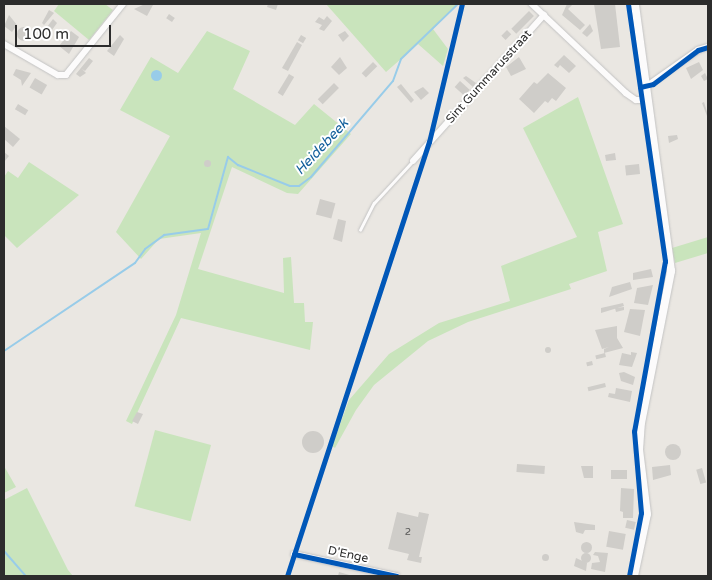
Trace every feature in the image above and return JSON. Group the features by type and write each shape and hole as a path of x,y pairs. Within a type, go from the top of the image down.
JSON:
{"street":[{"path":"4,44 58,75 66,75 123,4"},
{"path":"532,4 626,93 636,100 648,100"},
{"path":"634,4 647,86 671,271 641,423 639,450 647,514 634,576"},
{"name":"Sint Gummarusstraat","path":"412,161 544,15"},
{"path":"647,86 698,50 708,47"},
{"name":"D'Enge","path":"294,554 397,576"}],"lane":[{"path":"360,230 374,203 412,161"}],"green space":[{"path":"59,4 105,4 113,10 89,40 54,11"},
{"path":"326,4 458,4 433,29 448,49 443,66 418,44 386,72"},
{"path":"207,31 250,51 233,89 295,125 314,104 351,134 298,194 287,193 232,167 198,269 284,293 283,258 291,257 294,303 304,303 305,322 313,322 310,350 181,318 132,424 126,421 176,315 201,233 159,239 141,259 116,232 170,136 120,110 151,57 178,73"},
{"path":"578,97 623,224 598,232 607,271 569,284 571,289 468,322 428,341 374,385 356,410 335,448 332,446 349,400 389,354 439,323 510,301 501,266 577,237 523,128"},
{"path":"29,162 79,195 17,248 4,235 4,177 8,171 18,178"},
{"path":"708,237 708,253 675,263 672,248"},
{"path":"155,430 211,445 191,521 135,506"},
{"path":"4,466 16,487 4,493"},
{"path":"27,488 68,570 73,576 4,576 4,500"}],"water":[{"path":"156,69 162,75 156,81 150,75"}],"building":[{"path":"145,4 153,5 147,16 134,9"},
{"path":"268,4 278,4 276,10 267,7"},
{"path":"567,4 573,4 568,9 585,25 580,30 562,15"},
{"path":"594,4 615,4 620,47 601,49"},
{"path":"49,10 54,13 44,25 42,23"},
{"path":"529,11 534,16 516,34 511,29"},
{"path":"169,14 175,18 172,22 166,18"},
{"path":"9,15 17,25 12,32 4,26"},
{"path":"327,16 332,21 324,31 319,29 322,25 315,22 319,17 324,20"},
{"path":"53,19 57,23 52,30 47,27"},
{"path":"590,24 593,31 587,37 582,33"},
{"path":"21,27 27,27 31,34 27,41 21,41 17,37 17,31"},
{"path":"507,30 511,34 506,40 501,36"},
{"path":"71,31 79,37 69,54 59,46"},
{"path":"345,31 349,36 343,42 338,35"},
{"path":"120,35 124,39 114,56 107,51"},
{"path":"301,35 306,38 303,43 298,40"},
{"path":"297,42 302,45 288,71 282,68"},
{"path":"564,55 576,66 569,73 560,65 558,68 554,65"},
{"path":"340,57 347,68 339,75 331,67"},
{"path":"519,57 526,69 511,76 506,67"},
{"path":"89,58 93,61 85,71 82,69 86,73 80,77 76,74"},
{"path":"373,62 377,66 366,78 362,73"},
{"path":"699,62 703,70 691,79 686,68"},
{"path":"16,69 31,73 22,86 21,80 13,75"},
{"path":"548,73 566,88 556,101 552,98 548,103 545,101 534,113 519,99 534,82 537,84"},
{"path":"705,73 708,79 704,81 701,76"},
{"path":"289,74 294,77 283,96 278,93"},
{"path":"466,76 476,83 473,87 463,78"},
{"path":"35,78 47,85 42,95 30,88"},
{"path":"460,81 470,90 464,96 455,87"},
{"path":"334,83 339,88 323,104 318,99"},
{"path":"401,84 414,100 411,103 397,87"},
{"path":"423,87 429,93 421,100 414,92"},
{"path":"704,102 708,115 707,116 702,103"},
{"path":"18,104 28,110 25,115 15,109"},
{"path":"4,126 20,139 13,147 4,139"},
{"path":"677,135 678,139 669,143 668,136"},
{"path":"4,152 9,156 4,162"},
{"path":"615,153 616,160 606,161 605,155"},
{"path":"207,160 210,163 207,166 204,163"},
{"path":"639,164 640,174 626,175 625,165"},
{"path":"320,199 335,203 331,219 316,214"},
{"path":"338,219 346,221 342,242 333,239"},
{"path":"651,269 653,277 633,280 633,273"},
{"path":"630,282 632,289 609,297 612,287"},
{"path":"653,285 648,305 634,303 637,288"},
{"path":"623,303 624,306 601,313 601,308"},
{"path":"624,307 624,310 616,312 615,308"},
{"path":"630,309 645,310 640,336 624,332"},
{"path":"617,326 617,338 623,348 604,353 604,349 609,347 602,349 595,330"},
{"path":"548,347 551,350 548,353 545,350"},
{"path":"631,352 637,353 632,367 619,365 622,353 631,355"},
{"path":"605,353 606,357 596,359 595,355"},
{"path":"592,361 593,365 587,366 586,362"},
{"path":"624,372 635,377 633,385 621,381 619,373"},
{"path":"605,383 606,387 589,391 588,387"},
{"path":"616,388 632,391 630,402 608,397 609,393 615,394"},
{"path":"137,412 143,414 138,424 132,421"},
{"path":"313,431 321,434 324,442 321,450 313,453 305,450 302,442 305,434"},
{"path":"673,444 681,452 673,460 665,452"},
{"path":"517,464 545,466 544,474 516,472"},
{"path":"670,465 671,475 653,480 652,467"},
{"path":"581,466 593,466 593,478 584,478"},
{"path":"702,468 706,482 700,484 696,470"},
{"path":"611,470 627,470 627,479 611,479"},
{"path":"621,488 634,489 633,518 623,518 623,512 620,511"},
{"path":"397,512 418,517 419,512 429,514 419,557 422,557 421,563 407,560 409,554 388,549"},
{"path":"627,520 636,522 634,530 625,528"},
{"path":"574,522 595,525 595,530 585,530 583,534 576,532"},
{"path":"609,531 626,534 623,550 606,547"},
{"path":"586,541 592,547 586,553 580,547"},
{"path":"595,552 608,553 605,572 591,569 592,563 600,562 598,556 593,555"},
{"path":"586,553 591,558 586,563 581,558"},
{"path":"545,554 548,557 545,560 542,557"},
{"path":"576,558 587,563 586,571 574,566"},
{"path":"339,572 353,576 338,576"}],"waterway":[{"name":"Heidebeek","path":"4,351 135,263 145,249 164,235 208,229 228,157 238,165 290,186 299,186 311,177 393,81 401,59 458,4"},
{"path":"4,551 26,576"}],"cycle path":[{"path":"287,576 429,142 462,4"},
{"path":"628,4 665,261 634,431 641,513 629,576"},
{"path":"640,87 653,84 698,50 708,47"},
{"path":"294,554 397,576"}]}
